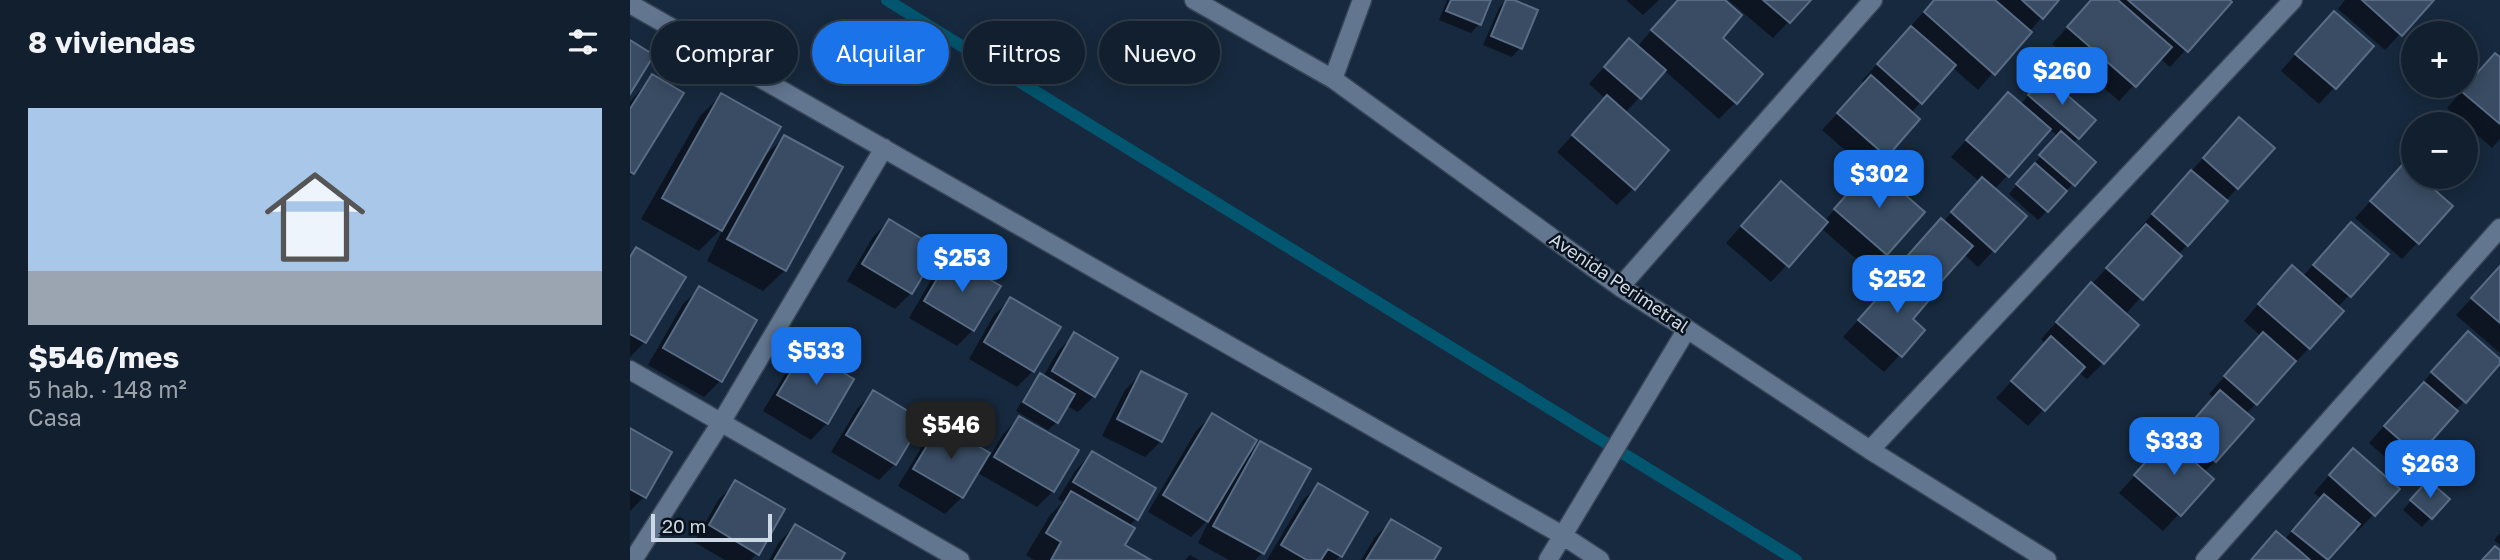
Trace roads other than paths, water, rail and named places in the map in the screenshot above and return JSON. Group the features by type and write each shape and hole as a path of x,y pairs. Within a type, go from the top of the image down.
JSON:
{"street":[{"name":"Avenida Perimetral","path":"1194,0 1334,79 1620,287 1870,450 2047,560"},
{"path":"1334,79 1362,0"},
{"path":"1620,287 1873,0"},
{"path":"1870,450 2292,0"},
{"path":"630,4 1562,535 1600,560"},
{"path":"633,560 722,421 884,148"},
{"path":"2205,560 2500,228"},
{"path":"1548,560 1687,329"},
{"path":"630,370 960,560"}],"waterway":[{"path":"887,0 1796,560"}]}
